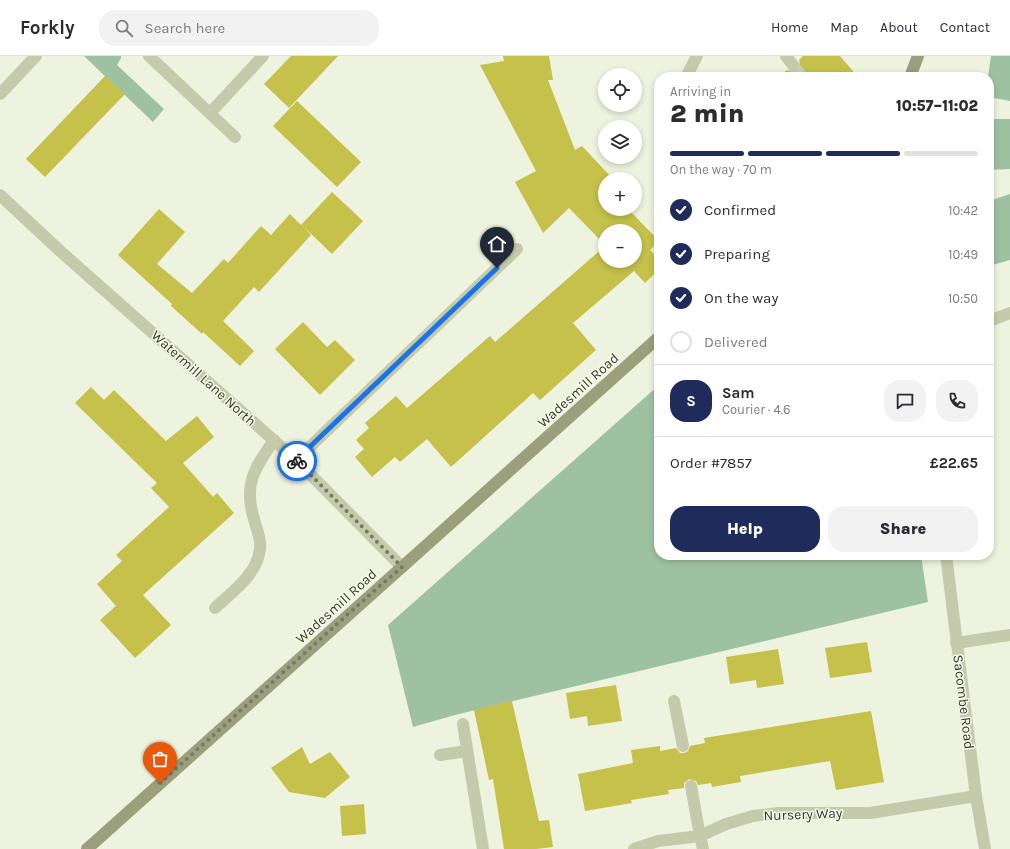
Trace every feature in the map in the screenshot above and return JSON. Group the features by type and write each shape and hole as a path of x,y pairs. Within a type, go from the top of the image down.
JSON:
{"main road":[{"path":"912,72 918,56"},
{"name":"Wadesmill Road","path":"87,849 654,341"}],"street":[{"path":"0,94 36,56"},
{"path":"149,56 235,137"},
{"path":"210,113 263,56"},
{"path":"689,72 697,56"},
{"name":"Watermill Lane North","path":"0,195 58,250 296,460 402,567"},
{"path":"296,460 517,249"},
{"path":"994,319 1010,313"},
{"path":"215,608 249,576 261,548 249,494 255,470 274,440"},
{"name":"Sacombe Road","path":"947,560 976,796 985,849"},
{"path":"956,643 1010,635"},
{"path":"674,701 683,746"},
{"path":"463,724 483,849"},
{"path":"440,755 467,751"},
{"path":"691,786 703,849"},
{"name":"Nursery Way","path":"634,849 658,841 700,836 726,824 753,816 778,813 870,813 976,796"}],"green space":[{"path":"84,56 121,56 117,65 164,109 153,122"},
{"path":"991,56 1010,56 1010,101 994,98 994,72 989,72"},
{"path":"994,119 1010,119 1010,169 994,170"},
{"path":"1010,194 1010,260 994,265 994,199"},
{"path":"654,389 654,560 922,560 928,602 455,715 413,727 388,625"}],"building":[{"path":"291,56 338,56 289,108 264,84"},
{"path":"503,56 549,56 553,80 548,80 575,150 582,146 606,172 598,172 598,216 635,216 654,236 654,246 650,250 654,254 654,274 645,283 634,271 573,323 596,350 540,400 533,393 451,467 427,439 400,462 395,457 372,477 355,457 364,449 356,440 369,428 365,423 396,396 407,408 490,336 495,342 598,252 598,268 642,268 642,224 598,224 598,238 569,208 543,233 515,182 536,171 480,65 504,61"},
{"path":"803,56 840,56 854,72 794,72 798,71 800,64 799,60"},
{"path":"105,76 125,94 45,177 26,159"},
{"path":"297,101 361,162 337,187 273,126"},
{"path":"332,192 363,221 332,254 304,227 311,235 259,292 254,287 223,321 254,351 240,366 203,332 202,334 171,306 172,304 118,255 159,209 185,232 157,264 192,293 224,259 228,263 261,226 271,235 290,214 301,225"},
{"path":"303,322 327,347 335,340 355,360 320,395 275,349"},
{"path":"91,387 104,400 114,390 166,441 197,416 214,437 183,463 213,497 217,493 234,513 143,595 171,625 135,658 100,620 116,606 97,584 122,561 116,555 169,507 151,488 157,483 75,403"},
{"path":"867,642 872,672 830,678 825,648"},
{"path":"778,649 784,684 757,688 756,680 730,684 726,657"},
{"path":"616,685 622,721 588,726 587,716 570,719 566,693"},
{"path":"512,701 539,821 549,820 553,847 536,849 504,849 493,779 489,780 474,710"},
{"path":"871,711 884,782 836,790 830,761 740,776 741,782 712,787 711,783 698,785 696,781 689,779 684,783 684,788 668,790 669,794 631,800 632,803 585,811 578,774 633,763 631,750 660,746 660,751 676,748 680,753 684,753 688,751 690,746 705,743 704,738"},
{"path":"302,747 310,764 330,752 350,777 325,798 289,792 271,768"},
{"path":"364,804 366,834 342,836 340,806"}],"tunnel":[{"path":"793,65 798,72"}],"way so far":[{"path":"160,783 402,567 297,461"}],"route":[{"path":"297,461 296,460 497,268"}]}
